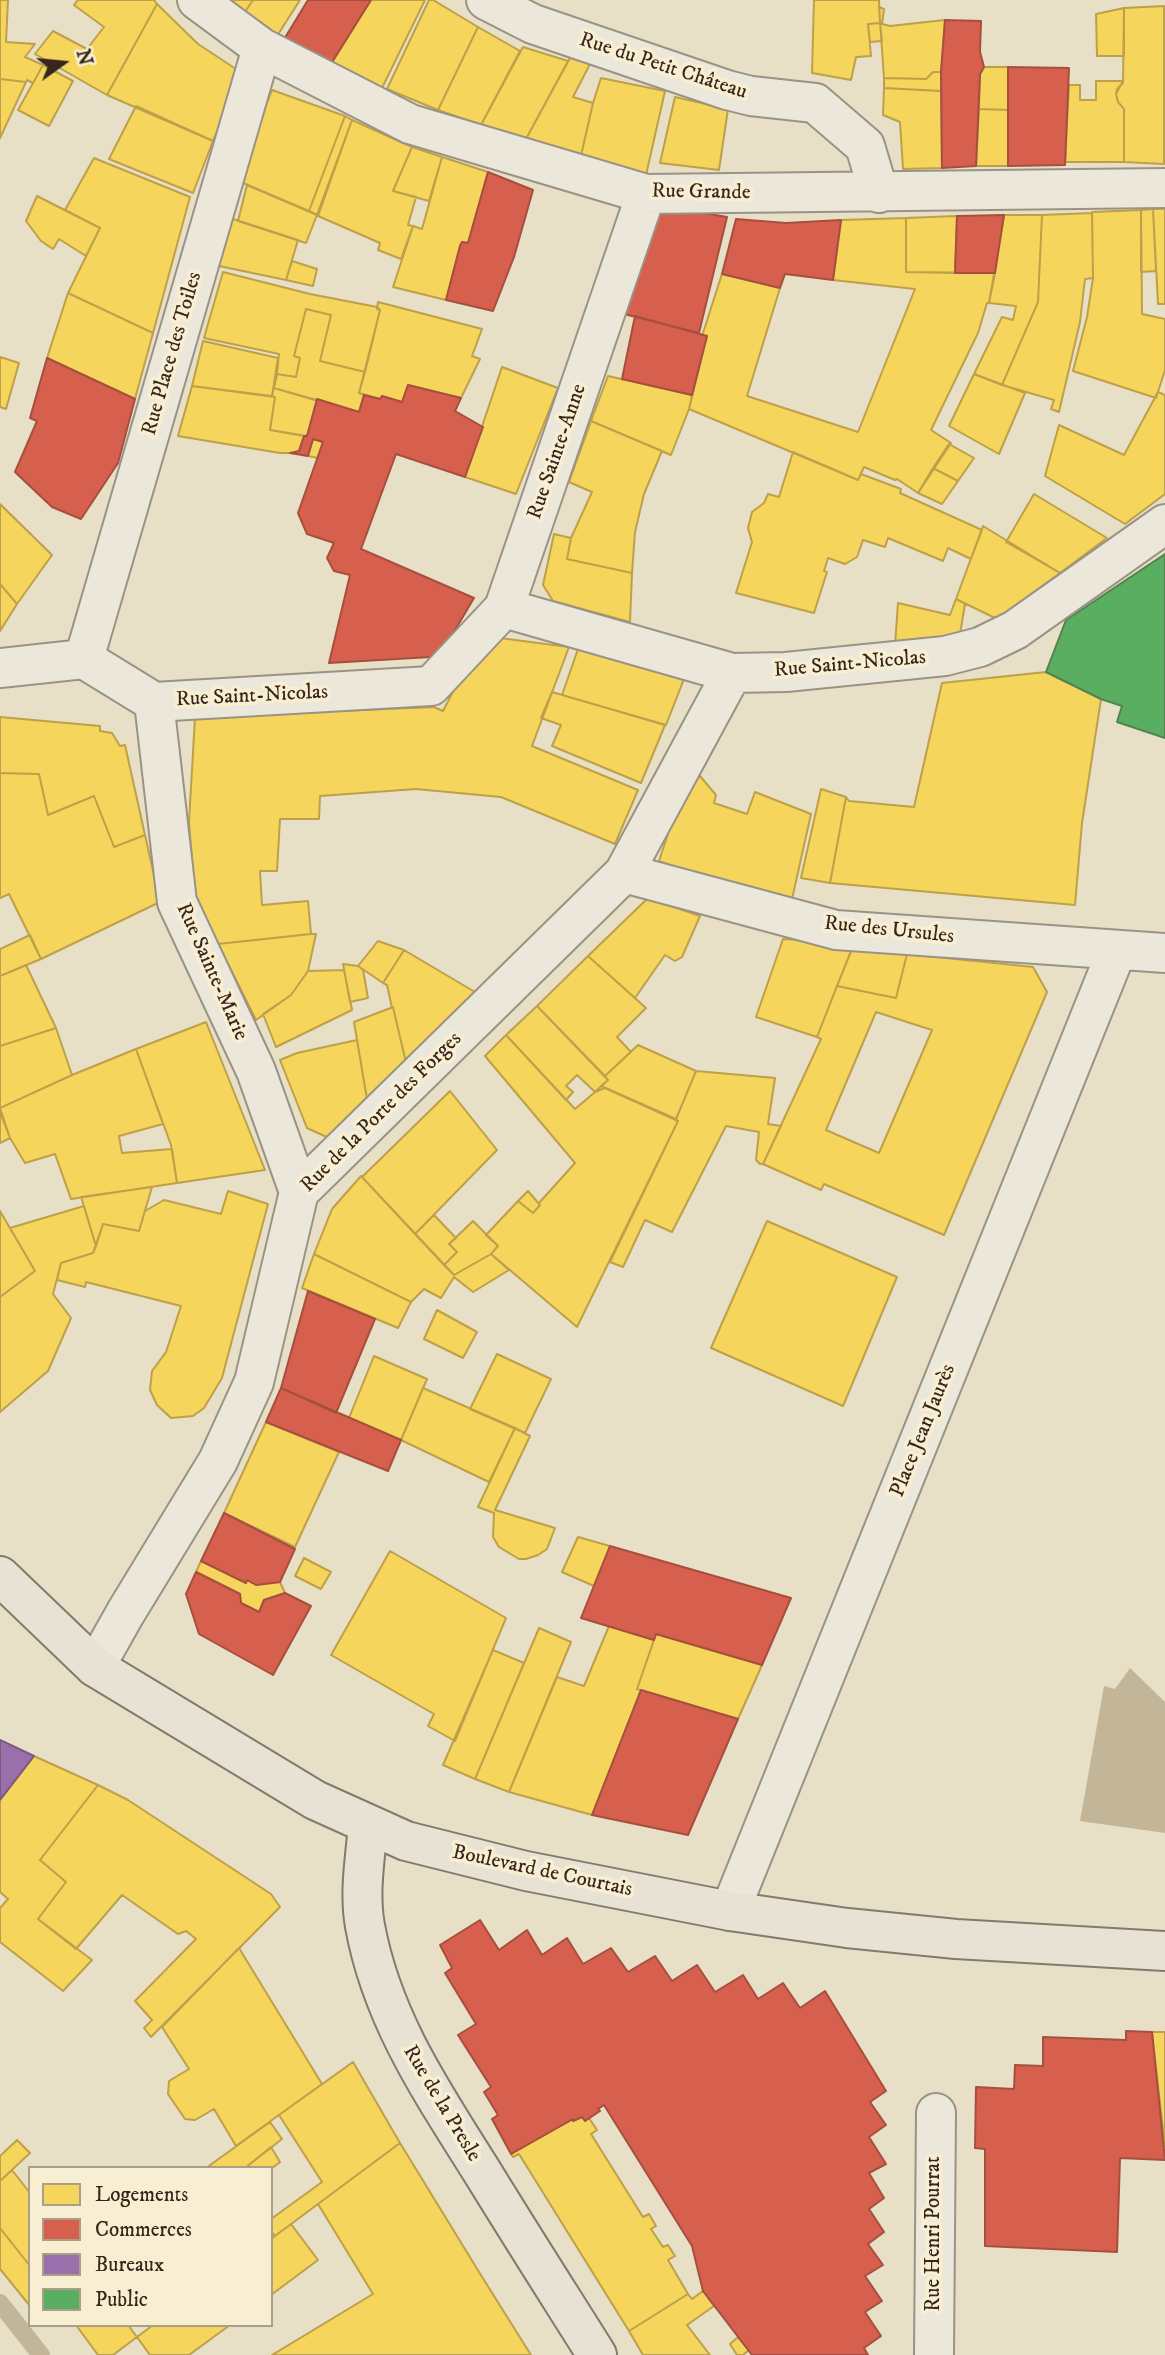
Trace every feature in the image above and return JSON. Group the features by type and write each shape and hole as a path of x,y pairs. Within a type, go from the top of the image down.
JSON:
{"main road":[{"name":"Boulevard de Courtais","path":"6,1594 95,1667 315,1800 406,1841 526,1871 730,1912 956,1939 1165,1951"},
{"name":"Rue de la Presle","path":"368,1826 362,1895 365,1927 394,2024 433,2095 597,2355"}],"street":[{"name":"Rue Grande","path":"197,0 262,48 410,124 646,194 1165,188"},
{"name":"Rue du Petit Château","path":"486,0 533,24 727,90 751,96 815,103 865,146 879,193"},
{"name":"Rue Place des Toiles","path":"84,659 262,48"},
{"name":"Rue Sainte-Anne","path":"431,686 504,608 646,194"},
{"name":"Rue Saint-Nicolas","path":"504,608 732,673 786,672 945,656 980,647 1015,630 1165,524"},
{"path":"0,667 84,659"},
{"name":"Rue Saint-Nicolas","path":"84,659 154,702 431,686"},
{"name":"Rue de la Porte des Forges","path":"95,1667 218,1461 254,1382 299,1192 624,873 732,673"},
{"name":"Rue Sainte-Marie","path":"154,702 177,902 256,1071 299,1192"},
{"name":"Rue des Ursules","path":"624,873 836,930 1165,953"},
{"name":"Place Jean Jaurès","path":"730,1912 1117,950"},
{"name":"Rue Henri Pourrat","path":"934,2355 936,2113"}],"shaded area":[{"path":"1130,1668 1165,1702 1165,1833 1080,1821 1104,1686 1115,1689"}],"building: Logements":[{"path":"0,0 8,0 6,42 35,44 25,57 43,65 33,83 27,80 0,79"},
{"path":"78,0 154,0 157,4 107,95 35,54 53,31 87,49 104,27 74,5"},
{"path":"231,0 253,0 245,12"},
{"path":"253,0 300,0 277,36 245,12"},
{"path":"371,0 425,0 382,88 329,67"},
{"path":"429,0 478,27 438,110 387,89"},
{"path":"814,0 879,0 880,23 868,24 871,56 856,57 851,80 812,73"},
{"path":"157,4 198,44 242,73 213,141 107,95"},
{"path":"1164,6 1164,164 1124,162 1124,109 1116,94 1123,83 1124,8"},
{"path":"879,7 884,9 882,24 890,26 945,20 941,72 933,72 926,79 884,78"},
{"path":"1124,8 1124,56 1097,56 1096,14"},
{"path":"880,23 882,41 870,42 868,24"},
{"path":"478,27 520,51 481,125 438,110"},
{"path":"523,47 568,61 526,139 481,125"},
{"path":"570,58 591,62 573,97 593,103 580,160 526,139"},
{"path":"43,65 73,81 49,126 18,110"},
{"path":"984,67 1008,67 1008,110 979,109 980,74"},
{"path":"933,72 941,72 941,91 884,88 884,78 926,79"},
{"path":"601,78 665,91 646,175 580,160"},
{"path":"0,79 26,82 0,138"},
{"path":"1096,81 1123,81 1116,94 1124,109 1124,162 1065,162 1069,85 1080,85 1080,100 1096,100"},
{"path":"884,88 941,91 942,168 903,169 900,122 883,115"},
{"path":"272,90 345,116 309,211 236,180"},
{"path":"675,97 728,109 719,170 660,163"},
{"path":"136,106 213,141 193,193 109,159"},
{"path":"979,109 1008,110 1008,166 976,166"},
{"path":"345,116 352,120 317,215 309,211"},
{"path":"352,120 412,147 393,191 416,197 408,225 413,226 401,259 378,250 380,243 318,216"},
{"path":"412,147 442,157 429,201 393,191"},
{"path":"442,157 488,172 468,243 462,242 460,246 446,300 393,287 413,226 422,229"},
{"path":"94,158 190,197 153,333 68,293 100,228 65,210"},
{"path":"247,185 317,215 306,243 238,221"},
{"path":"37,196 100,228 86,256 59,239 53,249 41,241 26,221"},
{"path":"1153,209 1156,271 1141,272 1141,210"},
{"path":"1153,209 1165,209 1165,304 1158,304"},
{"path":"1141,210 1142,314 1165,319 1165,370 1156,398 1073,371 1087,317 1093,278 1092,212"},
{"path":"1092,213 1093,278 1085,279 1080,322 1059,412 1051,409 1054,400 1002,385 1038,302 1042,215"},
{"path":"1004,215 1042,215 1038,302 1002,385 974,374 1002,317 1013,320 1016,306 989,303"},
{"path":"957,216 955,273 906,272 906,218"},
{"path":"227,217 298,240 286,280 219,266"},
{"path":"906,218 906,272 995,273 989,303 978,333 931,430 951,443 918,493 897,479 864,467 858,480 689,409 707,336 702,336 722,274 780,288 747,396 858,432 915,289 833,280 841,220"},
{"path":"292,261 317,269 313,286 286,280"},
{"path":"223,272 310,294 377,307 380,310 365,372 320,361 331,315 306,309 294,356 300,358 296,377 277,374 279,354 204,338"},
{"path":"68,293 153,333 135,399 47,358"},
{"path":"378,302 482,329 472,356 480,359 461,398 408,385 402,402 359,393 380,310 377,309"},
{"path":"306,309 331,315 320,361 365,372 359,393 364,395 359,412 274,388 277,374 296,377 300,358 294,356"},
{"path":"203,341 278,358 272,396 192,386"},
{"path":"0,357 19,363 6,409 0,407"},
{"path":"502,367 558,388 516,494 465,477"},
{"path":"974,374 1025,393 999,454 949,426"},
{"path":"608,376 692,395 671,455 591,421"},
{"path":"192,386 275,397 270,430 304,436 299,451 280,453 178,436"},
{"path":"274,388 318,401 307,436 270,430"},
{"path":"1158,392 1165,395 1165,494 1125,524 1045,476 1059,425 1124,455"},
{"path":"591,421 662,451 644,494 635,532 632,573 567,559 571,538 592,492 569,482"},
{"path":"313,439 323,442 318,458 308,456"},
{"path":"949,444 974,458 958,481 933,468"},
{"path":"793,452 858,480 861,474 901,489 900,493 982,530 971,559 948,548 943,561 888,538 885,547 863,540 857,557 845,564 828,558 824,571 827,572 814,613 736,593 752,542 748,528 752,512 764,503 768,494 779,497"},
{"path":"933,468 958,481 942,504 918,493"},
{"path":"1034,494 1107,538 1060,573 1006,542"},
{"path":"0,504 52,555 17,604 0,584"},
{"path":"983,526 1060,573 997,619 956,599"},
{"path":"554,534 571,538 567,559 632,573 630,622 553,601 543,585"},
{"path":"0,584 17,604 0,631"},
{"path":"956,599 965,604 959,640 895,645 898,603 950,615"},
{"path":"500,638 569,647 532,746 638,790 615,844 501,797 416,789 320,796 319,819 280,819 277,871 260,871 262,905 308,901 311,934 218,944 196,909 189,822 195,717 434,707 443,711 458,682"},
{"path":"578,649 684,679 666,725 562,695"},
{"path":"1046,672 1101,699 1082,823 1075,905 830,883 846,797 849,801 914,807 942,683"},
{"path":"552,692 665,725 641,783 552,746 561,725 541,718"},
{"path":"0,717 100,726 100,731 112,733 120,746 125,745 145,835 114,847 94,796 48,815 39,774 0,773"},
{"path":"0,773 39,774 48,815 94,796 114,847 145,835 160,902 41,959 9,894 0,898"},
{"path":"700,776 716,795 714,803 747,814 755,792 811,814 792,899 710,880 659,861 682,791"},
{"path":"821,789 846,797 830,883 801,878"},
{"path":"648,898 700,916 682,957 675,961 665,955 635,998 588,956"},
{"path":"316,934 308,971 291,995 256,1020 218,944"},
{"path":"30,935 41,959 0,976 0,949"},
{"path":"783,939 854,943 817,1037 756,1017"},
{"path":"378,941 404,950 383,983 358,966"},
{"path":"852,949 907,954 896,998 837,986"},
{"path":"404,950 480,995 407,1067 387,985 383,983"},
{"path":"907,954 1033,967 1047,992 944,1235 824,1184 821,1190 763,1164 821,1039 817,1037 837,986 896,998","holes":["876,1012 932,1030 879,1153 826,1130"]},
{"path":"588,956 646,1008 617,1037 631,1052 605,1076 537,1006"},
{"path":"343,964 358,966 363,970 368,998 350,1002"},
{"path":"26,965 56,1028 0,1046 0,976"},
{"path":"344,970 352,1010 276,1047 263,1014 291,995 308,971"},
{"path":"537,1006 608,1080 595,1092 577,1075 566,1086 573,1092 566,1100 506,1035"},
{"path":"393,1007 407,1067 368,1105 354,1022"},
{"path":"206,1022 265,1170 177,1183 171,1145 136,1049"},
{"path":"56,1028 72,1075 0,1108 0,1046"},
{"path":"506,1035 575,1109 595,1092 605,1088 678,1121 577,1327 491,1254 498,1246 486,1235 518,1201 533,1213 575,1163 485,1056"},
{"path":"357,1040 368,1105 331,1139 307,1128 280,1060 297,1053"},
{"path":"638,1045 696,1071 676,1119 601,1086 608,1080 605,1076"},
{"path":"136,1049 163,1124 119,1136 122,1153 172,1149 177,1183 71,1199 55,1154 25,1163 10,1138 0,1108"},
{"path":"696,1071 775,1078 768,1124 781,1126 763,1164 760,1164 756,1160 759,1132 726,1126 672,1232 645,1220 623,1267 610,1262 678,1121 676,1119"},
{"path":"450,1091 497,1150 415,1234 362,1177"},
{"path":"0,1112 10,1138 0,1143"},
{"path":"361,1176 454,1275 491,1254 509,1270 473,1292 454,1277 441,1298 424,1289 411,1302 314,1254 332,1209"},
{"path":"152,1187 139,1231 103,1224 96,1246 81,1197"},
{"path":"228,1191 268,1204 222,1378 204,1408 193,1416 171,1418 157,1405 150,1390 152,1371 166,1352 181,1306 86,1282 85,1287 57,1280 61,1263 93,1253 103,1224 139,1231 145,1211 164,1200 221,1214"},
{"path":"528,1191 540,1205 533,1213 518,1201"},
{"path":"84,1206 96,1246 93,1253 61,1263 53,1294 71,1318 48,1371 0,1412 0,1297 35,1271 10,1228"},
{"path":"0,1211 35,1271 0,1297"},
{"path":"434,1215 456,1238 449,1244 457,1252 444,1265 415,1234"},
{"path":"473,1221 498,1246 491,1254 454,1275 444,1265 457,1252 449,1244"},
{"path":"767,1221 897,1277 843,1406 711,1348"},
{"path":"314,1254 411,1302 398,1328 302,1288"},
{"path":"437,1310 477,1332 463,1358 424,1339"},
{"path":"497,1354 551,1379 525,1433 470,1409"},
{"path":"374,1356 427,1379 401,1440 349,1418"},
{"path":"423,1388 515,1428 489,1482 401,1440"},
{"path":"266,1422 339,1452 295,1547 224,1513"},
{"path":"515,1428 530,1436 495,1510 555,1528 547,1549 526,1559 519,1559 499,1547 493,1537 494,1513 478,1507"},
{"path":"578,1537 610,1546 594,1586 562,1572"},
{"path":"390,1551 506,1618 455,1741 428,1726 434,1714 331,1655"},
{"path":"304,1558 331,1572 321,1589 295,1576"},
{"path":"201,1561 246,1583 247,1580 256,1585 280,1582 285,1593 264,1600 259,1612 241,1603 240,1594 196,1572"},
{"path":"609,1626 654,1640 637,1689 641,1690 592,1815 509,1792 557,1677 584,1686"},
{"path":"539,1628 571,1642 509,1792 475,1779"},
{"path":"656,1634 762,1665 738,1719 637,1689"},
{"path":"493,1650 524,1663 475,1779 443,1765"},
{"path":"34,1756 98,1785 40,1860 66,1882 38,1919 92,1960 63,1991 0,1942 0,1908 8,1899 0,1892 0,1800"},
{"path":"98,1785 128,1800 271,1894 280,1907 151,2037 144,2028 152,2020 135,2001 196,1939 186,1931 178,1934 122,1895 76,1949 38,1919 66,1882 40,1860"},
{"path":"239,1948 322,2084 236,2146 214,2109 195,2120 185,2119 168,2094 169,2081 189,2069 162,2027"},
{"path":"1152,2032 1165,2032 1165,2147"},
{"path":"353,2062 400,2143 275,2236 273,2218 322,2182 279,2115"},
{"path":"582,2117 585,2121 589,2118 597,2130 591,2134 643,2217 649,2214 656,2226 651,2229 663,2247 668,2245 675,2256 668,2260 688,2294 629,2331 519,2154 513,2157 511,2154 573,2119"},
{"path":"270,2122 282,2139 248,2166 209,2166"},
{"path":"17,2140 30,2153 0,2181 0,2156"},
{"path":"400,2143 531,2355 272,2355 373,2294 318,2204"},
{"path":"271,2147 280,2162 273,2167 247,2166"},
{"path":"12,2170 28,2190 28,2263 0,2228 0,2181"},
{"path":"291,2224 318,2260 273,2294 273,2238"},
{"path":"0,2228 28,2263 28,2304 0,2269"},
{"path":"703,2291 714,2306 687,2325 710,2355 643,2355 629,2331 688,2294 692,2299"},
{"path":"77,2327 130,2327 137,2337 113,2355 98,2355"},
{"path":"150,2327 227,2327 189,2355 150,2355 137,2337"},
{"path":"738,2337 749,2350 743,2355 737,2355 730,2344"}],"building: Commerces":[{"path":"308,0 371,0 329,67 283,41"},
{"path":"945,20 981,21 980,52 984,67 980,74 976,166 942,168 941,72"},
{"path":"1008,67 1069,68 1065,165 1008,166"},
{"path":"488,172 533,190 514,257 493,311 446,300 460,246 462,242 468,243"},
{"path":"662,206 727,217 699,333 624,314"},
{"path":"1004,215 995,273 955,273 957,216"},
{"path":"736,219 786,223 841,220 833,280 785,274 780,288 722,274"},
{"path":"635,316 707,336 692,395 622,379"},
{"path":"47,358 135,399 118,463 81,519 52,507 15,472 37,421 30,418"},
{"path":"408,385 461,398 455,411 483,427 465,477 396,454 361,549 474,598 448,642 431,657 329,663 350,575 334,571 327,558 334,543 307,534 298,513 323,442 313,439 308,456 290,453 299,451 304,436 307,436 317,399 359,412 364,395 380,399 382,396 402,402"},
{"path":"308,1291 375,1319 336,1413 281,1388"},
{"path":"281,1388 401,1440 388,1471 266,1422"},
{"path":"224,1513 295,1549 280,1582 256,1585 247,1580 246,1583 201,1561"},
{"path":"610,1546 791,1598 762,1665 656,1634 654,1640 581,1618"},
{"path":"196,1572 240,1594 241,1603 259,1612 264,1600 285,1593 311,1606 273,1675 199,1634 186,1594"},
{"path":"641,1690 738,1719 688,1835 592,1815"},
{"path":"480,1920 499,1950 527,1930 542,1955 567,1938 583,1964 611,1948 628,1972 655,1956 672,1981 697,1965 715,1992 743,1975 758,1999 783,1983 800,2008 825,1991 886,2091 870,2102 886,2125 869,2137 886,2164 869,2173 884,2198 869,2209 884,2232 868,2244 883,2265 865,2276 882,2301 865,2312 881,2336 864,2348 868,2355 752,2355 703,2291 692,2246 604,2105 585,2121 582,2117 573,2119 511,2154 492,2119 498,2115 484,2092 491,2087 458,2035 476,2024 445,1973 452,1968 440,1945"},
{"path":"1126,2031 1152,2032 1165,2160 1120,2158 1117,2252 985,2246 985,2149 975,2148 976,2087 1014,2089 1015,2065 1043,2066 1043,2037 1126,2040"}],"building: Bureaux":[{"path":"0,1740 34,1756 0,1800"}],"building: Public":[{"path":"1165,554 1165,738 1117,722 1122,706 1101,699 1046,672 1066,620"}],"waterway":[{"path":"0,2303 41,2355"}]}
